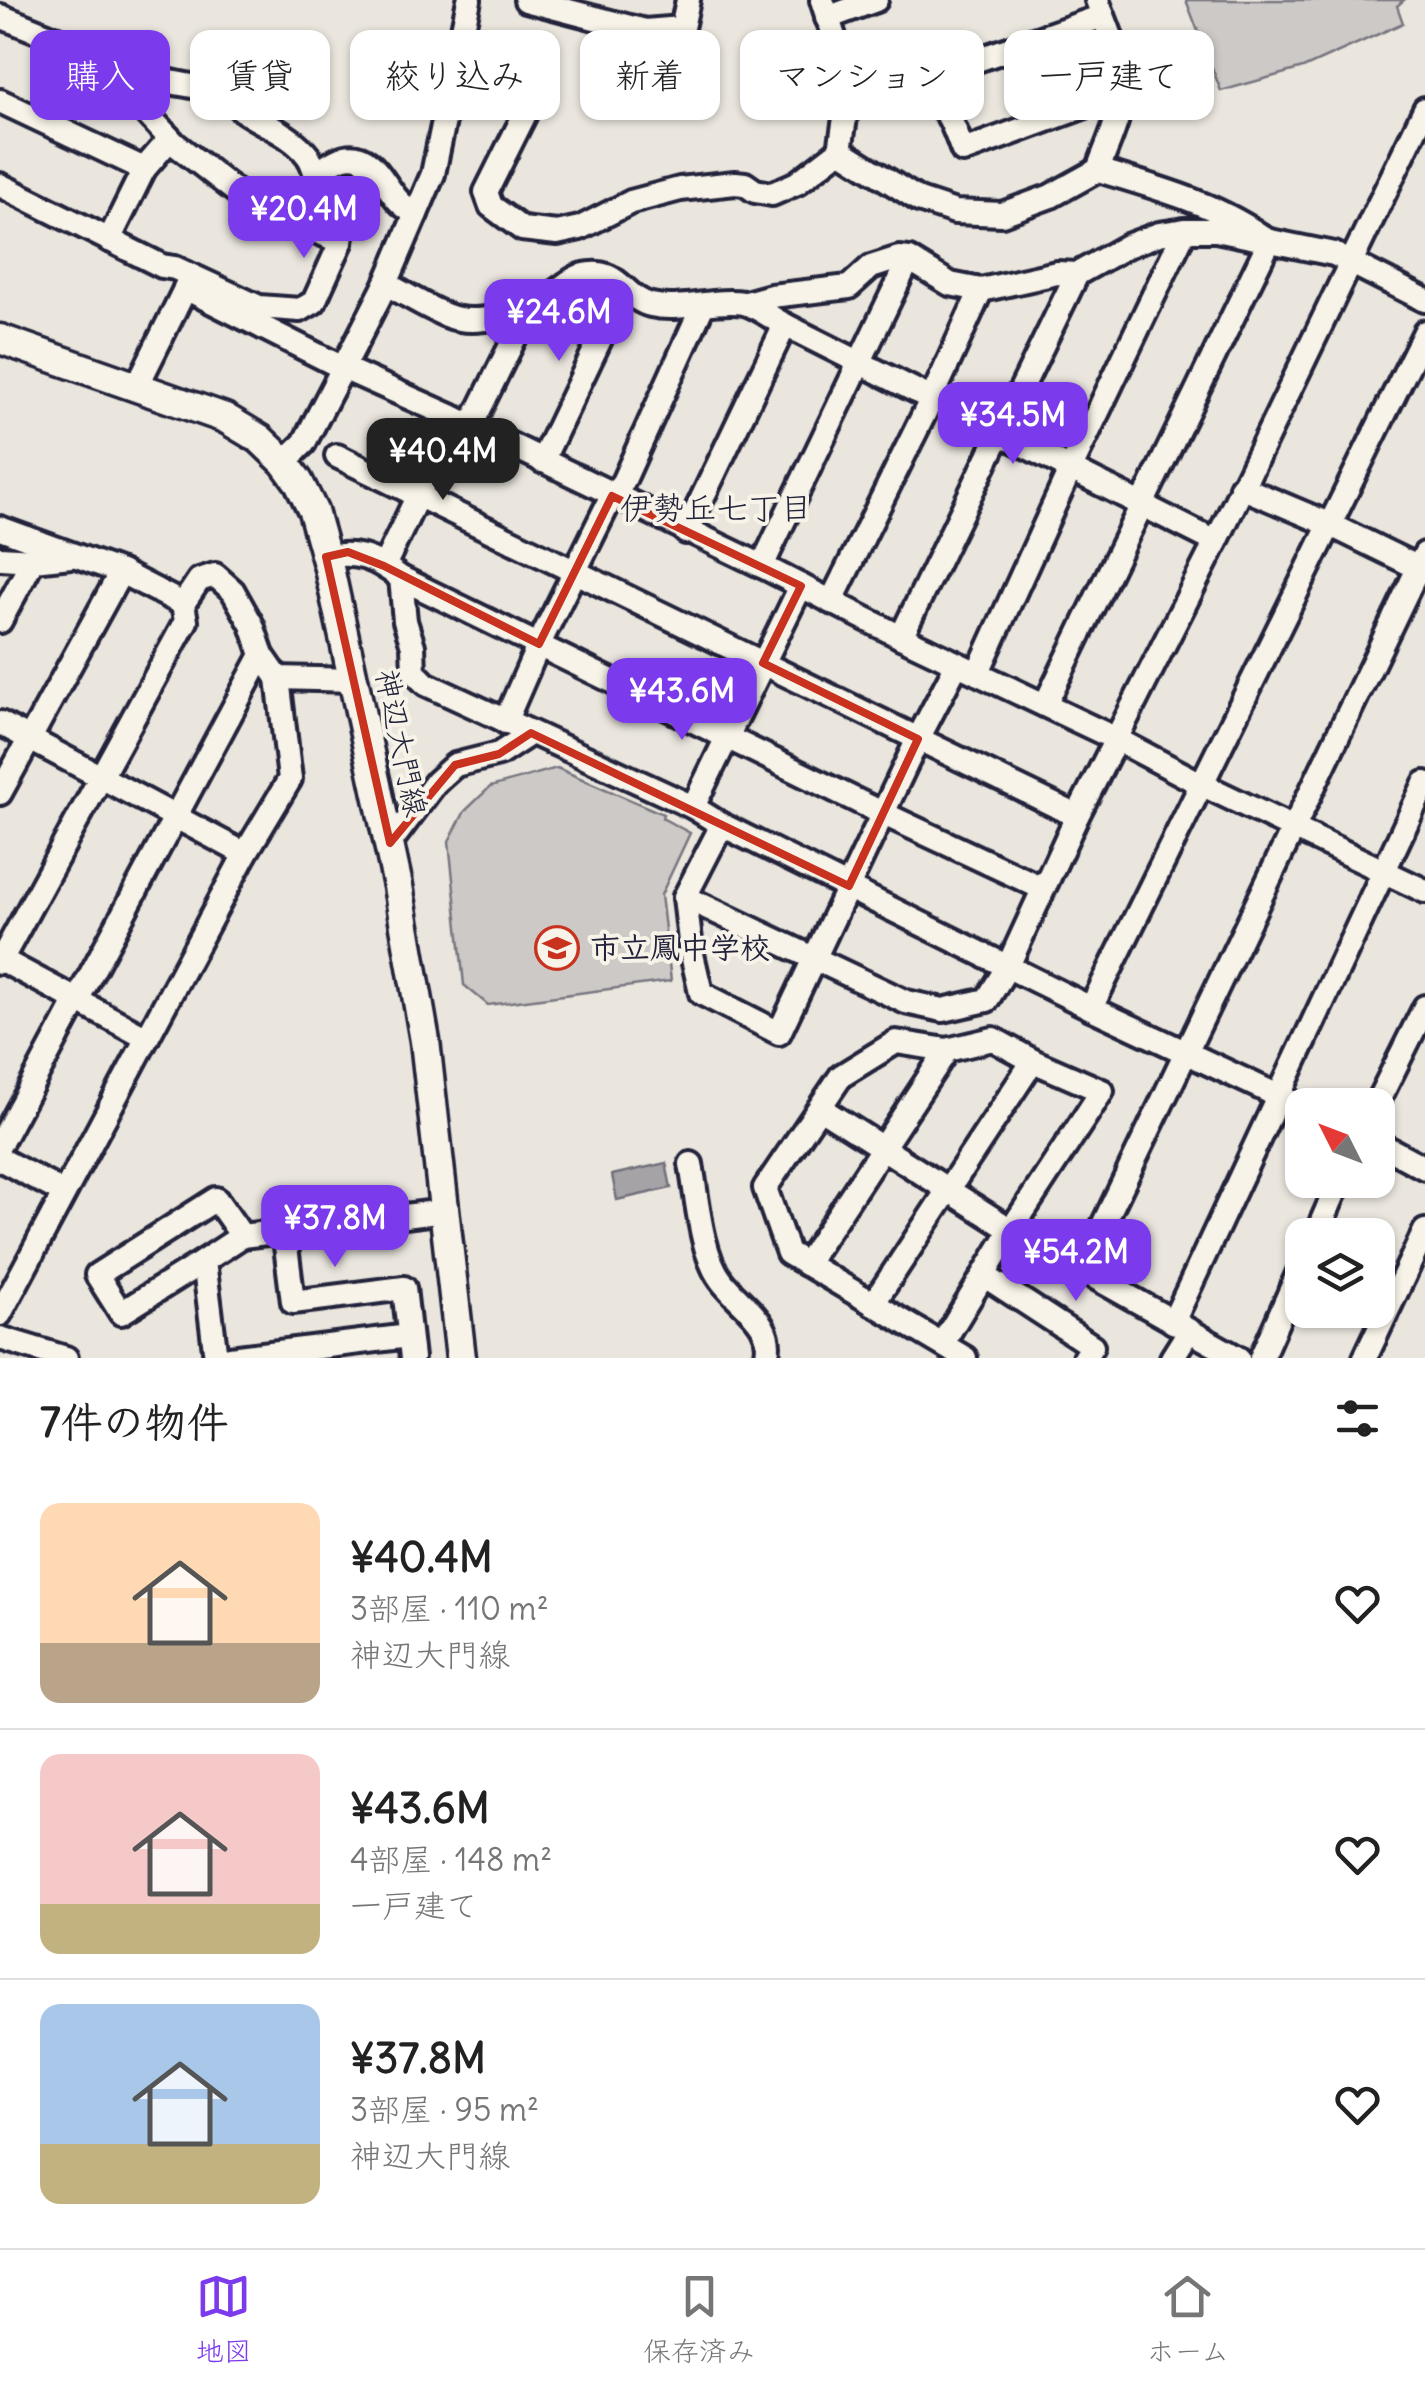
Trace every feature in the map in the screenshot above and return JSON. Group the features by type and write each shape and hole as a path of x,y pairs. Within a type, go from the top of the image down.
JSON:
{"main road":[{"name":"神辺大門線","path":"0,339 225,418 260,438 284,462 313,510 390,844 425,1041 461,1358"}],"street":[{"path":"463,30 469,0"},
{"path":"526,0 645,30 682,28 688,0"},
{"path":"825,9 876,0"},
{"path":"984,55 1100,8"},
{"path":"0,16 34,30"},
{"path":"170,81 230,99 298,145 317,173 325,212 343,230 342,242 314,302 300,310 258,307 188,282"},
{"path":"0,101 144,169"},
{"path":"684,896 906,1002 943,1010 987,1000 1008,966 1077,816 1216,542 1425,109"},
{"path":"153,120 203,168 252,204 342,242"},
{"path":"284,462 304,443 386,284 433,174 444,120"},
{"path":"522,120 486,192 491,206 522,228 556,233 580,228 631,202 680,190 735,183 772,194 797,182 840,150 845,120"},
{"path":"950,120 963,151 1047,120"},
{"path":"840,150 918,200 955,212 1002,214 1051,196 1098,170 1115,120"},
{"path":"110,240 144,169 170,139"},
{"path":"317,173 342,158 362,158 378,172 398,201 416,214"},
{"path":"1098,170 1166,191 1250,227 1269,242"},
{"path":"0,186 162,266 176,268 188,282 343,368 762,566 1425,891"},
{"path":"722,825 684,896 701,993 779,1033 918,739 968,668 1071,468 1185,230"},
{"path":"386,284 451,318 478,320 544,299 581,275 602,273 648,305 670,308 746,303 771,296 849,287 872,267 898,258 909,259 950,284 981,290 1056,273 1077,274 1127,246 1159,234 1216,230 1334,254 1425,300"},
{"path":"1045,705 1269,242"},
{"path":"762,566 909,259"},
{"path":"901,636 1077,274"},
{"path":"138,386 188,282"},
{"path":"542,461 624,288"},
{"path":"831,602 981,290"},
{"path":"746,303 1216,542"},
{"path":"505,722 574,572 623,482 704,304"},
{"path":"530,305 418,496 393,572 414,646 414,672 426,684 693,807 1091,1008 1285,1099"},
{"path":"686,532 785,325"},
{"path":"1091,1008 1425,332"},
{"path":"337,456 1077,816"},
{"path":"1081,1271 1423,564 1241,487"},
{"path":"0,528 121,572 183,604"},
{"path":"326,557 348,552 393,572 1042,888"},
{"path":"0,558 78,556"},
{"path":"0,621 33,560"},
{"path":"0,793 121,572"},
{"path":"0,1314 290,779 278,678 262,656 252,625 233,591 215,575 199,580 183,604 186,621 0,960 147,1038"},
{"path":"693,807 801,586"},
{"path":"0,1144 262,656"},
{"path":"278,678 354,680"},
{"path":"0,723 246,854"},
{"path":"390,844 436,782 455,765 499,754 531,734"},
{"path":"1172,1358 1181,1326 1278,1096 1425,783"},
{"path":"1384,1088 1425,1006"},
{"path":"942,1344 1102,1091 992,1039 947,1050 896,1042 841,1076 765,1188 788,1253 965,1358"},
{"path":"806,1264 947,1050"},
{"path":"873,1304 1033,1061"},
{"path":"820,1108 1011,1230 1238,1358"},
{"path":"1395,1152 1425,1168"},
{"path":"0,1158 64,1193"},
{"path":"691,1164 709,1258 718,1277 762,1324 768,1336 766,1358"},
{"path":"242,1236 216,1199 97,1275 121,1313 242,1236 445,1211"},
{"path":"230,1358 410,1347 404,1288 293,1302 284,1230"},
{"path":"1365,1358 1425,1231"},
{"path":"204,1261 216,1358"},
{"path":"985,1276 1092,1346 1084,1358"},
{"path":"1261,1358 1285,1304"},
{"path":"0,1338 66,1358"}],"highlighted area":[{"path":"612,496 801,586 763,663 918,739 849,886 531,733 499,754 455,765 390,843 326,557 348,552 384,566 539,644"}],"shaded area":[{"path":"1186,0 1404,0 1397,6 1403,23 1303,68 1221,91 1214,73 1214,30 1198,30"},
{"path":"557,768 663,814 662,818 690,833 661,895 671,981 488,1005 464,985 449,841 465,811 490,787"},
{"path":"666,1163 671,1188 617,1200 612,1175"}],"place":[{"name":"市立鳳中学校","path":"557,948"}],"district":[{"name":"伊勢丘七丁目","path":"716,508"}]}
